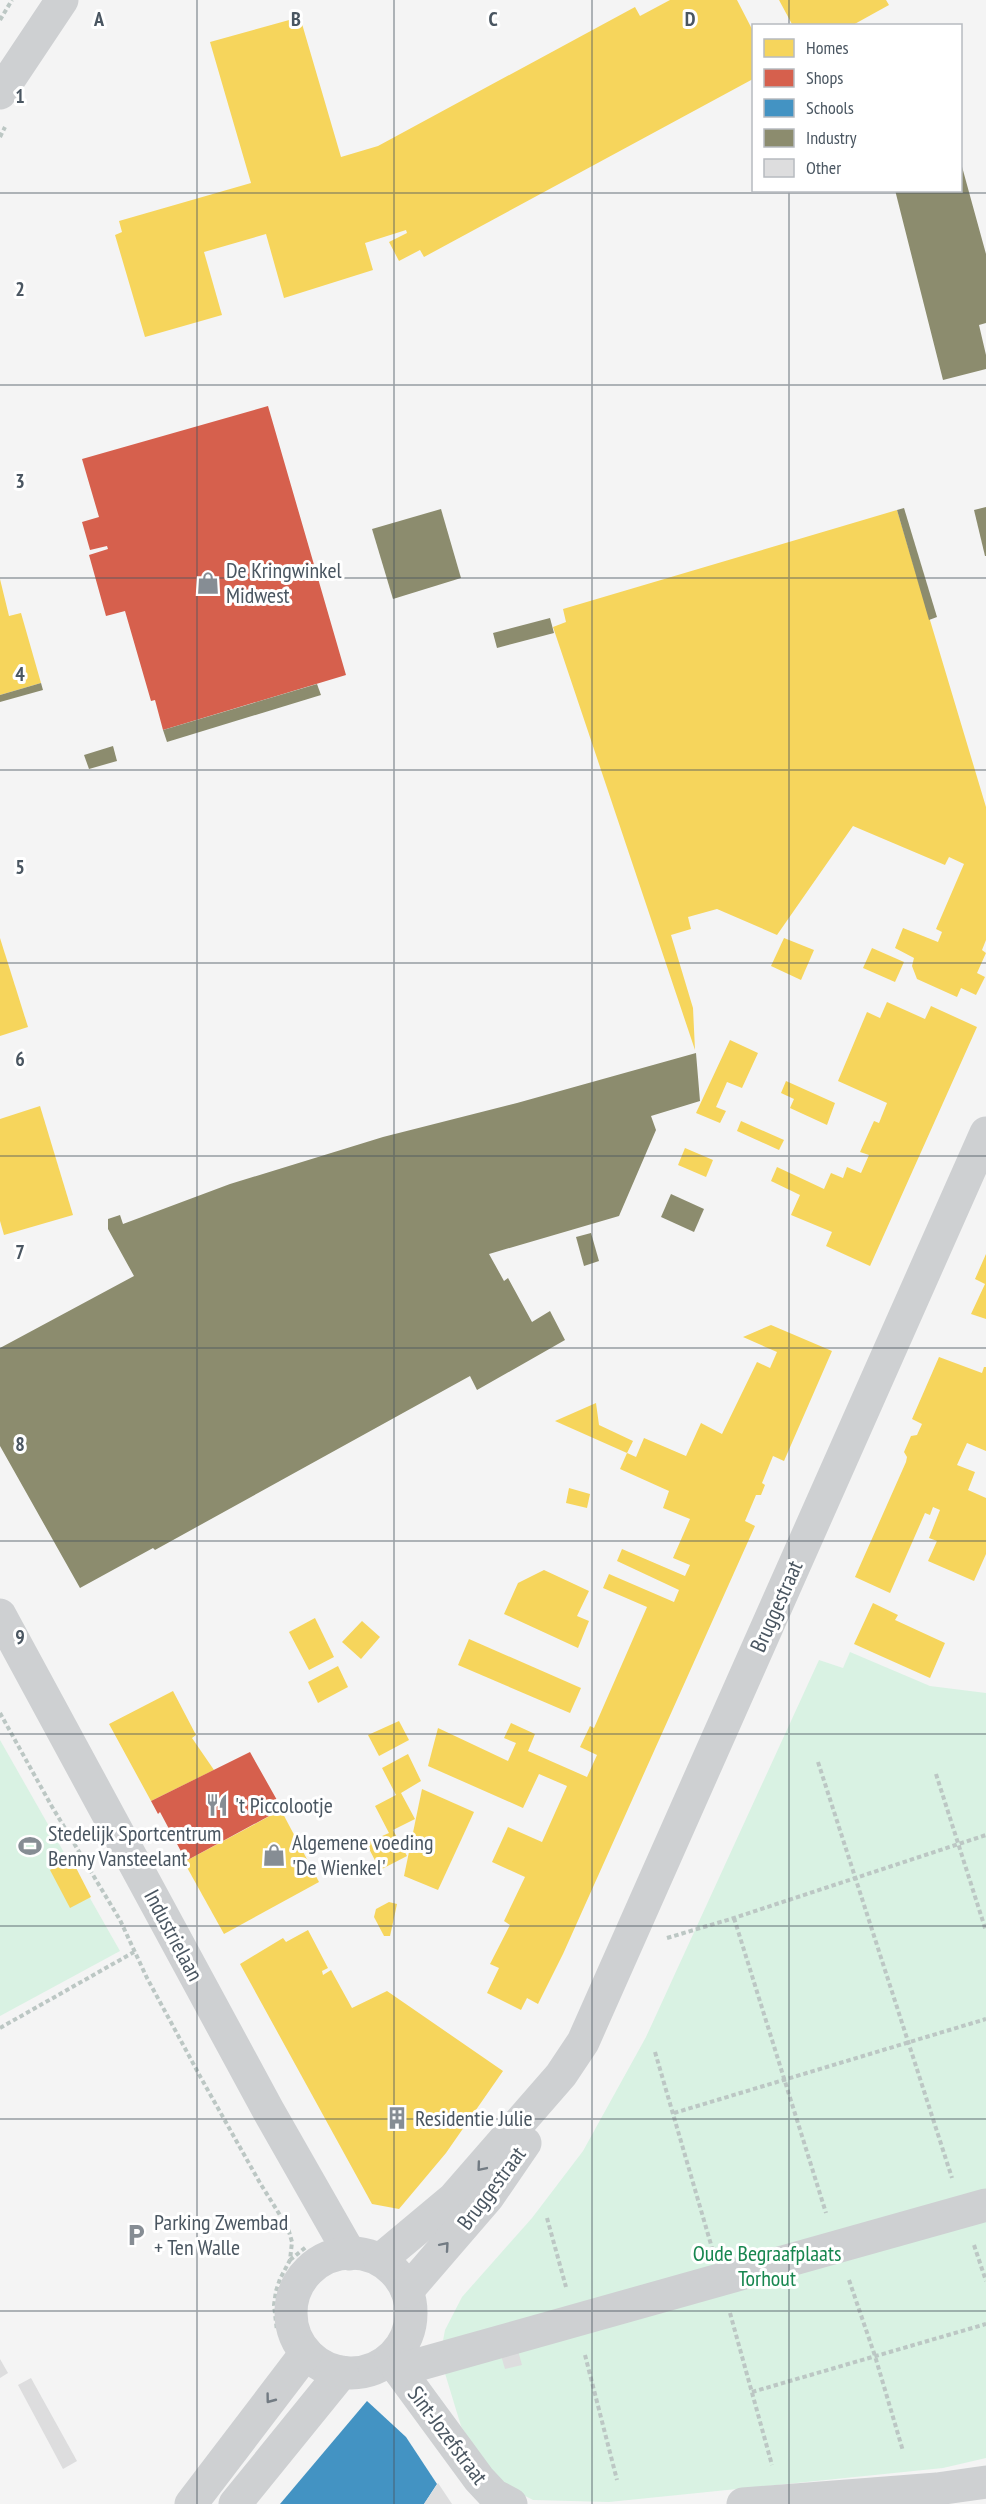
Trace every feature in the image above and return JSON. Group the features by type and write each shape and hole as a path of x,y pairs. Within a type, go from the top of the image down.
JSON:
{"street":[{"path":"0,93 62,0"},
{"name":"Bruggestraat","path":"356,2249 453,2199 561,2075 583,2042 986,1133"},
{"name":"Industrielaan","path":"0,1615 268,2110 356,2249"},
{"name":"Bruggestraat","path":"407,2291 488,2197 546,2109 561,2075"},
{"path":"302,2358 342,2372 363,2372 395,2365 838,2247 974,2208"},
{"path":"302,2358 291,2314 294,2294 304,2276 319,2262 356,2249 396,2273 407,2291 411,2311 408,2332 395,2365"},
{"path":"191,2504 302,2358"},
{"name":"Sint-Jozefstraat","path":"395,2365 425,2409 479,2479 494,2495 511,2504"},
{"path":"234,2504 342,2372"},
{"path":"743,2504 938,2496 986,2482"}],"path":[{"path":"0,20 12,0"},
{"path":"0,1713 51,1805 120,1920 134,1952 201,2078 288,2228 292,2242 290,2260"},
{"path":"818,1762 908,2041 974,2208 986,2281"},
{"path":"936,1774 986,1931"},
{"path":"624,1950 734,1918 986,1835"},
{"path":"734,1918 783,2080 903,2451"},
{"path":"0,2028 134,1952"},
{"path":"674,2113 986,2019"},
{"path":"302,2358 281,2345 277,2334 274,2305 280,2279 290,2260 302,2249 319,2239 356,2249"},
{"path":"752,2392 986,2324"}],"green space":[{"name":"Oude Begraafplaats Torhout","path":"850,1652 930,1686 986,1693 986,2458 943,2468 609,2502 533,2500 506,2486 484,2464 461,2426 440,2357 445,2330 462,2297 532,2218 583,2151 646,2037 819,1660 843,1668"},
{"name":"Stedelijk Sportcentrum Benny Vansteelant","path":"0,1740 120,1951 0,2016"}],"building: Homes":[{"path":"670,0 737,0 752,29 752,80 424,257 420,250 399,261 389,242 407,233 406,230 365,243 373,270 284,298 266,234 204,252 222,315 145,337 115,235 122,232 119,221 251,183 210,42 300,17 341,157 378,146 635,7 640,16"},
{"path":"779,0 886,0 889,5 855,24 792,24"},
{"path":"897,510 986,807 986,940 982,950 986,953 977,973 985,977 976,995 961,988 957,997 917,979 912,966 914,958 895,948 903,928 938,942 942,932 936,929 964,864 949,857 945,865 853,826 777,935 717,909 688,917 691,929 671,935 693,1008 695,1050 553,627 566,622 563,609"},
{"path":"0,579 9,616 21,613 41,683 0,695"},
{"path":"0,938 28,1027 0,1036"},
{"path":"784,938 814,950 801,980 771,966"},
{"path":"872,948 904,962 895,982 863,968"},
{"path":"887,1002 925,1019 931,1006 977,1027 870,1266 826,1246 832,1232 791,1215 800,1195 771,1181 777,1167 824,1189 831,1173 843,1178 847,1167 861,1173 869,1155 860,1152 874,1121 879,1123 887,1103 838,1081 867,1012 880,1018"},
{"path":"730,1040 758,1053 742,1088 727,1082 716,1107 726,1111 720,1123 696,1113"},
{"path":"786,1081 835,1103 827,1125 790,1108 794,1099 781,1093"},
{"path":"40,1106 73,1215 4,1235 0,1221 0,1119"},
{"path":"741,1121 784,1140 779,1150 737,1131"},
{"path":"685,1148 713,1160 706,1177 678,1165"},
{"path":"986,1254 986,1319 971,1314 985,1284 975,1279"},
{"path":"771,1325 832,1351 784,1461 773,1456 762,1483 765,1485 761,1495 756,1495 745,1521 755,1526 563,1954 538,2004 527,1998 521,2010 487,1993 499,1968 490,1964 510,1925 504,1921 525,1877 492,1862 508,1827 542,1842 567,1786 539,1774 523,1808 428,1766 438,1728 508,1761 516,1743 504,1738 511,1723 535,1734 528,1751 587,1777 597,1755 580,1747 590,1726 594,1728 647,1607 603,1588 609,1574 674,1602 679,1590 617,1561 622,1549 685,1576 690,1565 673,1558 690,1519 663,1508 669,1491 620,1469 627,1453 636,1457 644,1438 686,1456 701,1423 722,1434 757,1362 770,1368 777,1352 743,1337"},
{"path":"939,1357 982,1373 986,1367 986,1451 967,1443 957,1465 975,1472 968,1490 986,1498 986,1554 974,1581 928,1561 937,1541 929,1538 940,1510 933,1507 930,1515 925,1513 890,1593 855,1577 906,1462 907,1457 904,1452 911,1436 917,1435 922,1424 912,1419"},
{"path":"596,1403 599,1425 633,1441 627,1453 555,1421"},
{"path":"569,1488 590,1494 587,1508 566,1503"},
{"path":"544,1570 589,1591 577,1616 589,1621 578,1648 504,1614 518,1583"},
{"path":"873,1603 898,1615 895,1620 945,1643 930,1678 854,1644"},
{"path":"315,1618 334,1657 309,1670 289,1632"},
{"path":"362,1621 380,1637 361,1659 342,1642"},
{"path":"469,1639 581,1688 570,1713 458,1665"},
{"path":"338,1666 348,1687 318,1703 308,1682"},
{"path":"173,1691 196,1735 192,1738 214,1770 151,1801 109,1724"},
{"path":"399,1721 409,1740 379,1756 368,1735"},
{"path":"408,1754 421,1781 401,1793 415,1819 393,1830 407,1856 380,1870 366,1843 389,1833 375,1806 396,1795 382,1768"},
{"path":"422,1789 474,1812 438,1890 404,1876"},
{"path":"281,1810 319,1882 224,1934 184,1862"},
{"path":"71,1858 91,1897 70,1908 50,1870"},
{"path":"389,1902 397,1904 390,1936 384,1936 374,1917 376,1909"},
{"name":"Residentie Julie","path":"308,1930 328,1968 322,1971 323,1975 331,1970 352,2008 387,1991 503,2071 446,2153 399,2209 372,2204 240,1964 283,1938 286,1942"}],"building: Shops":[{"name":"De Kringwinkel Midwest","path":"268,406 346,675 163,730 155,700 151,701 125,611 106,616 89,555 108,549 107,546 90,550 82,522 99,517 82,459"},
{"name":"'t Piccolootje","path":"250,1752 282,1809 184,1862 182,1858 184,1857 160,1812 158,1814 151,1801"}],"building: Schools":[{"path":"367,2401 406,2437 437,2484 424,2504 280,2504"}],"building: Industry":[{"path":"962,167 986,254 986,323 979,325 986,355 986,369 943,380 896,192 962,192"},
{"path":"986,507 986,556 985,556 974,510"},
{"path":"904,508 937,617 929,620 897,510"},
{"path":"441,509 461,578 393,599 372,529"},
{"path":"550,618 554,633 497,648 493,633"},
{"path":"41,683 43,690 0,702 0,695"},
{"path":"317,684 321,695 167,742 163,730"},
{"path":"113,746 117,761 89,769 84,755"},
{"path":"696,1053 700,1101 651,1116 656,1130 619,1216 489,1254 504,1281 508,1278 532,1322 550,1311 565,1340 477,1390 470,1376 155,1550 153,1548 80,1588 0,1446 0,1348 134,1276 108,1229 108,1219 120,1215 123,1224 230,1184 383,1137 517,1103"},
{"path":"671,1194 704,1209 694,1232 661,1217"},
{"path":"591,1233 599,1261 584,1266 576,1237"}],"building: Other":[{"path":"517,2347 522,2365 505,2369 500,2352"},
{"path":"0,2359 8,2373 0,2378"},
{"path":"31,2378 77,2461 63,2469 18,2385"},
{"path":"438,2483 452,2504 424,2504"}],"place":[{"name":"De Kringwinkel Midwest","path":"208,583"},
{"name":"'t Piccolootje","path":"217,1805"},
{"name":"Stedelijk Sportcentrum Benny Vansteelant","path":"30,1846"},
{"name":"Algemene voeding 'De Wienkel'","path":"274,1855"},
{"name":"Residentie Julie","path":"397,2118"},
{"name":"Parking Zwembad + Ten Walle","path":"136,2235"}]}
